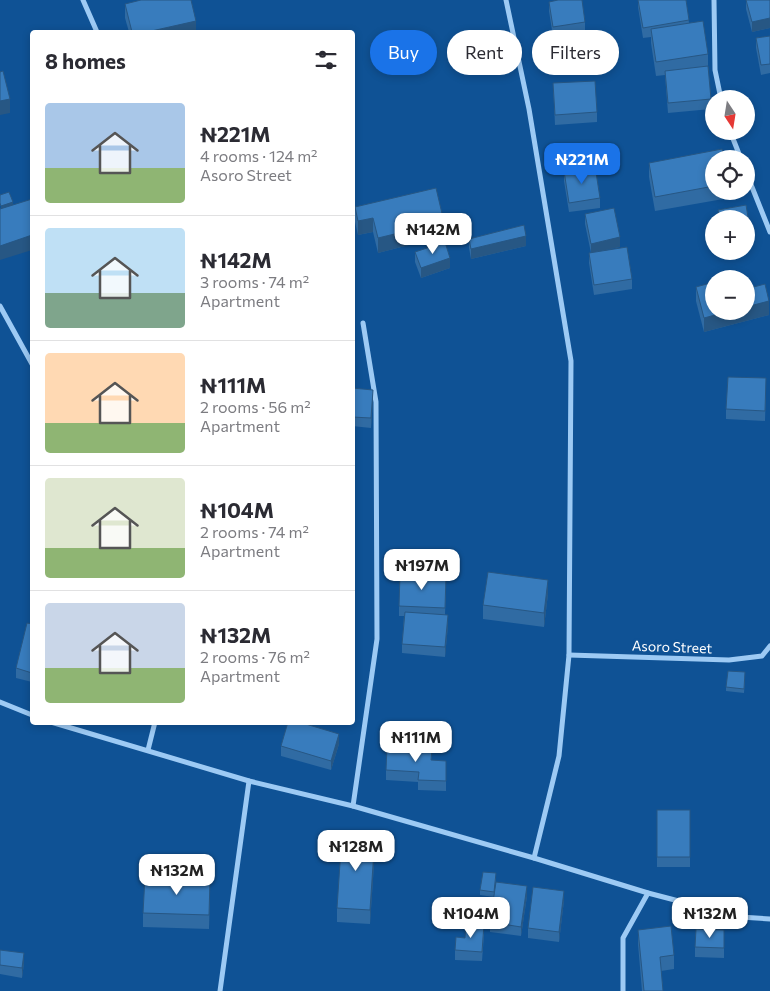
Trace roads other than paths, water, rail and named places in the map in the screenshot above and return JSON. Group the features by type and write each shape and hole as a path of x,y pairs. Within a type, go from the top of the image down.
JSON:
{"street":[{"path":"83,0 96,30"},
{"path":"506,0 529,110 571,360 569,655 559,756 534,858"},
{"path":"714,0 715,70 719,90"},
{"path":"755,194 770,232"},
{"path":"0,306 30,360"},
{"path":"353,806 377,639 376,402 363,324"},
{"name":"Asoro Street","path":"569,655 729,660 762,656 770,646"},
{"path":"0,702 30,714"},
{"path":"58,725 249,781 353,806 648,893 740,917 770,919"},
{"path":"148,750 154,725"},
{"path":"220,991 249,781"},
{"path":"623,991 623,938 648,893"}]}
